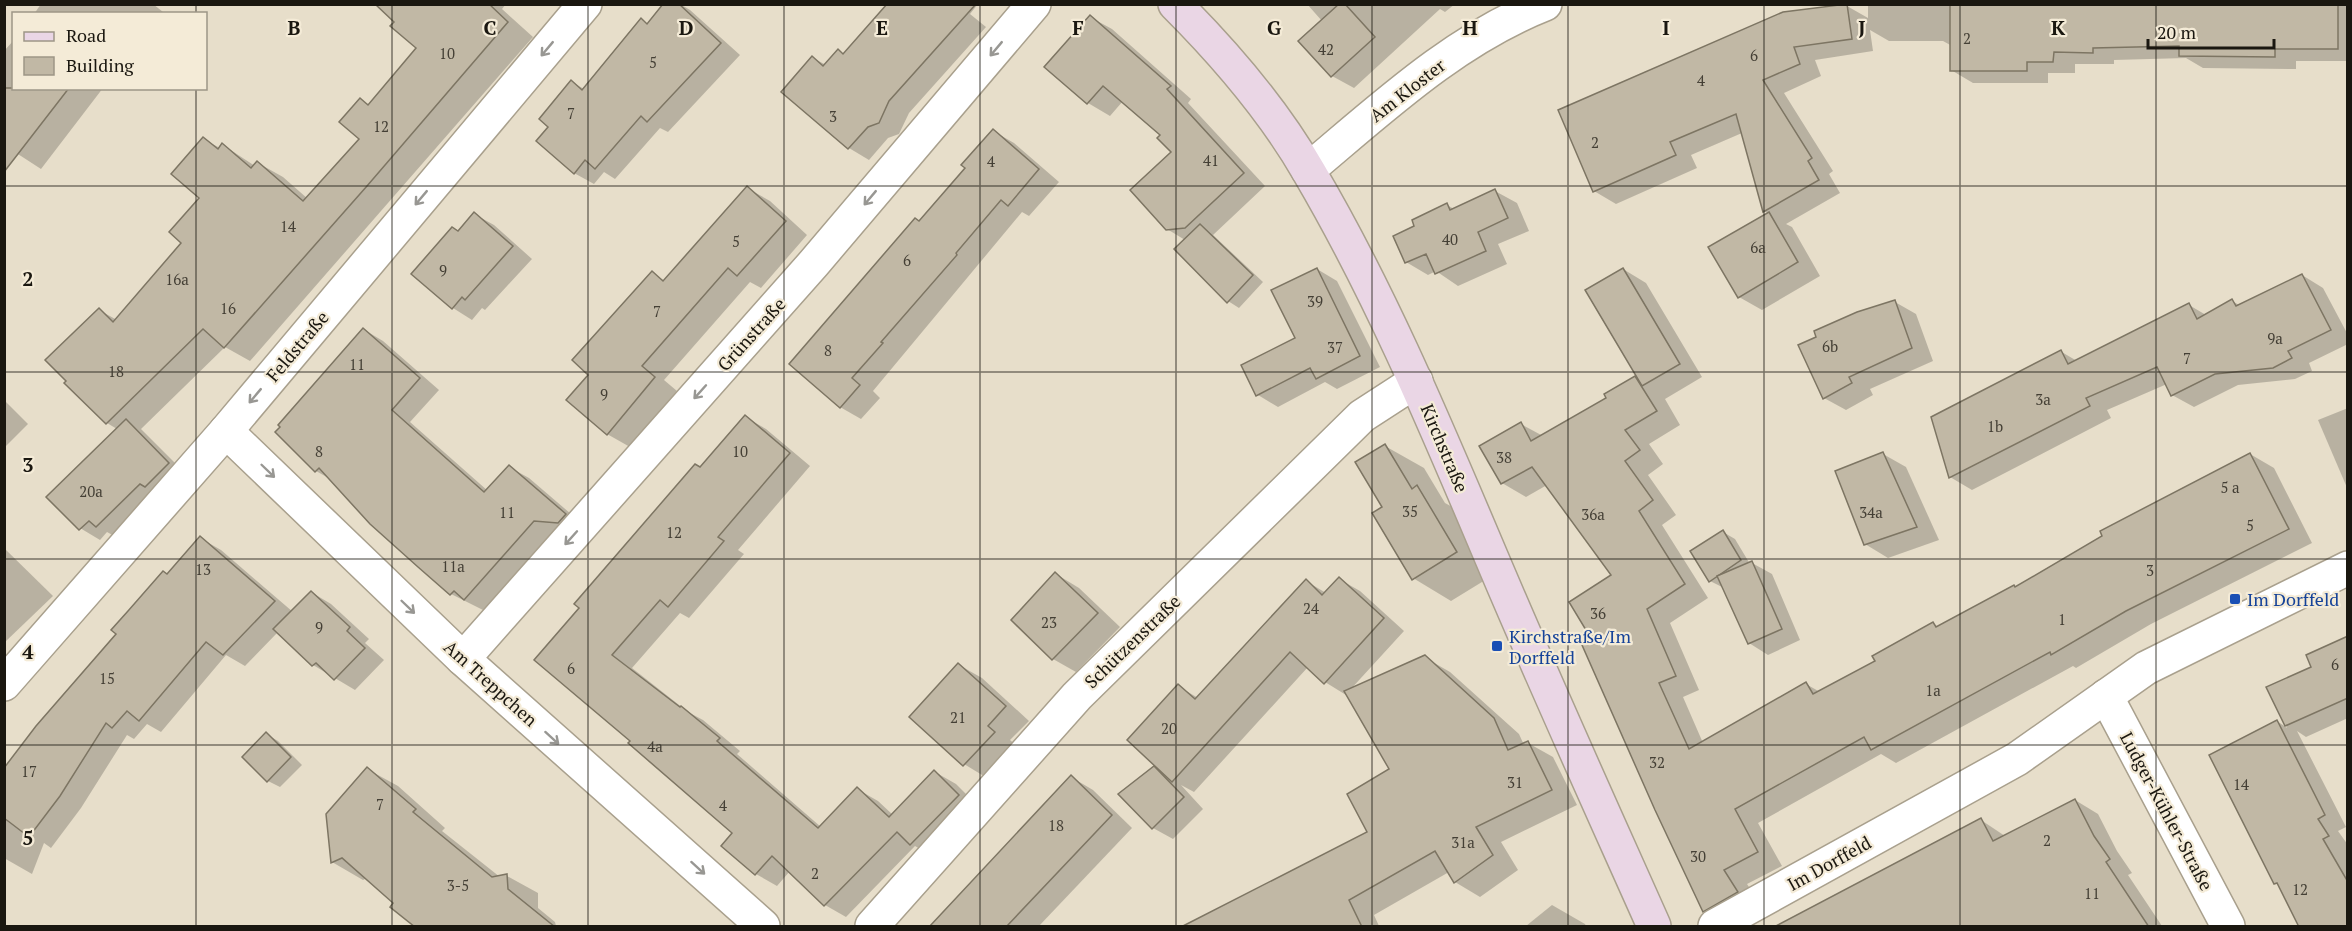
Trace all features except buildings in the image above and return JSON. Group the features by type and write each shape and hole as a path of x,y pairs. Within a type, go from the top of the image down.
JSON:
{"street":[{"name":"Feldstraße","path":"4,684 226,431 585,4"},
{"name":"Grünstraße","path":"463,659 814,263 1034,4"},
{"name":"Kirchstraße","path":"1175,4 1202,31 1262,104 1308,170 1371,285 1416,381 1523,634 1654,927"},
{"name":"Am Kloster","path":"1308,170 1419,78 1470,42 1545,4"},
{"name":"Schützenstraße","path":"872,927 1077,696 1362,416 1416,381"},
{"name":"Am Treppchen","path":"226,431 463,659 764,927"},
{"name":"Im Dorffeld","path":"1715,927 2017,759 2146,668 2348,568"},
{"name":"Ludger-Kühler-Straße","path":"2106,696 2228,927"}],"place":[{"name":"Im Dorffeld","path":"2235,599"},
{"name":"Kirchstraße/Im Dorffeld","path":"1497,646"}]}
